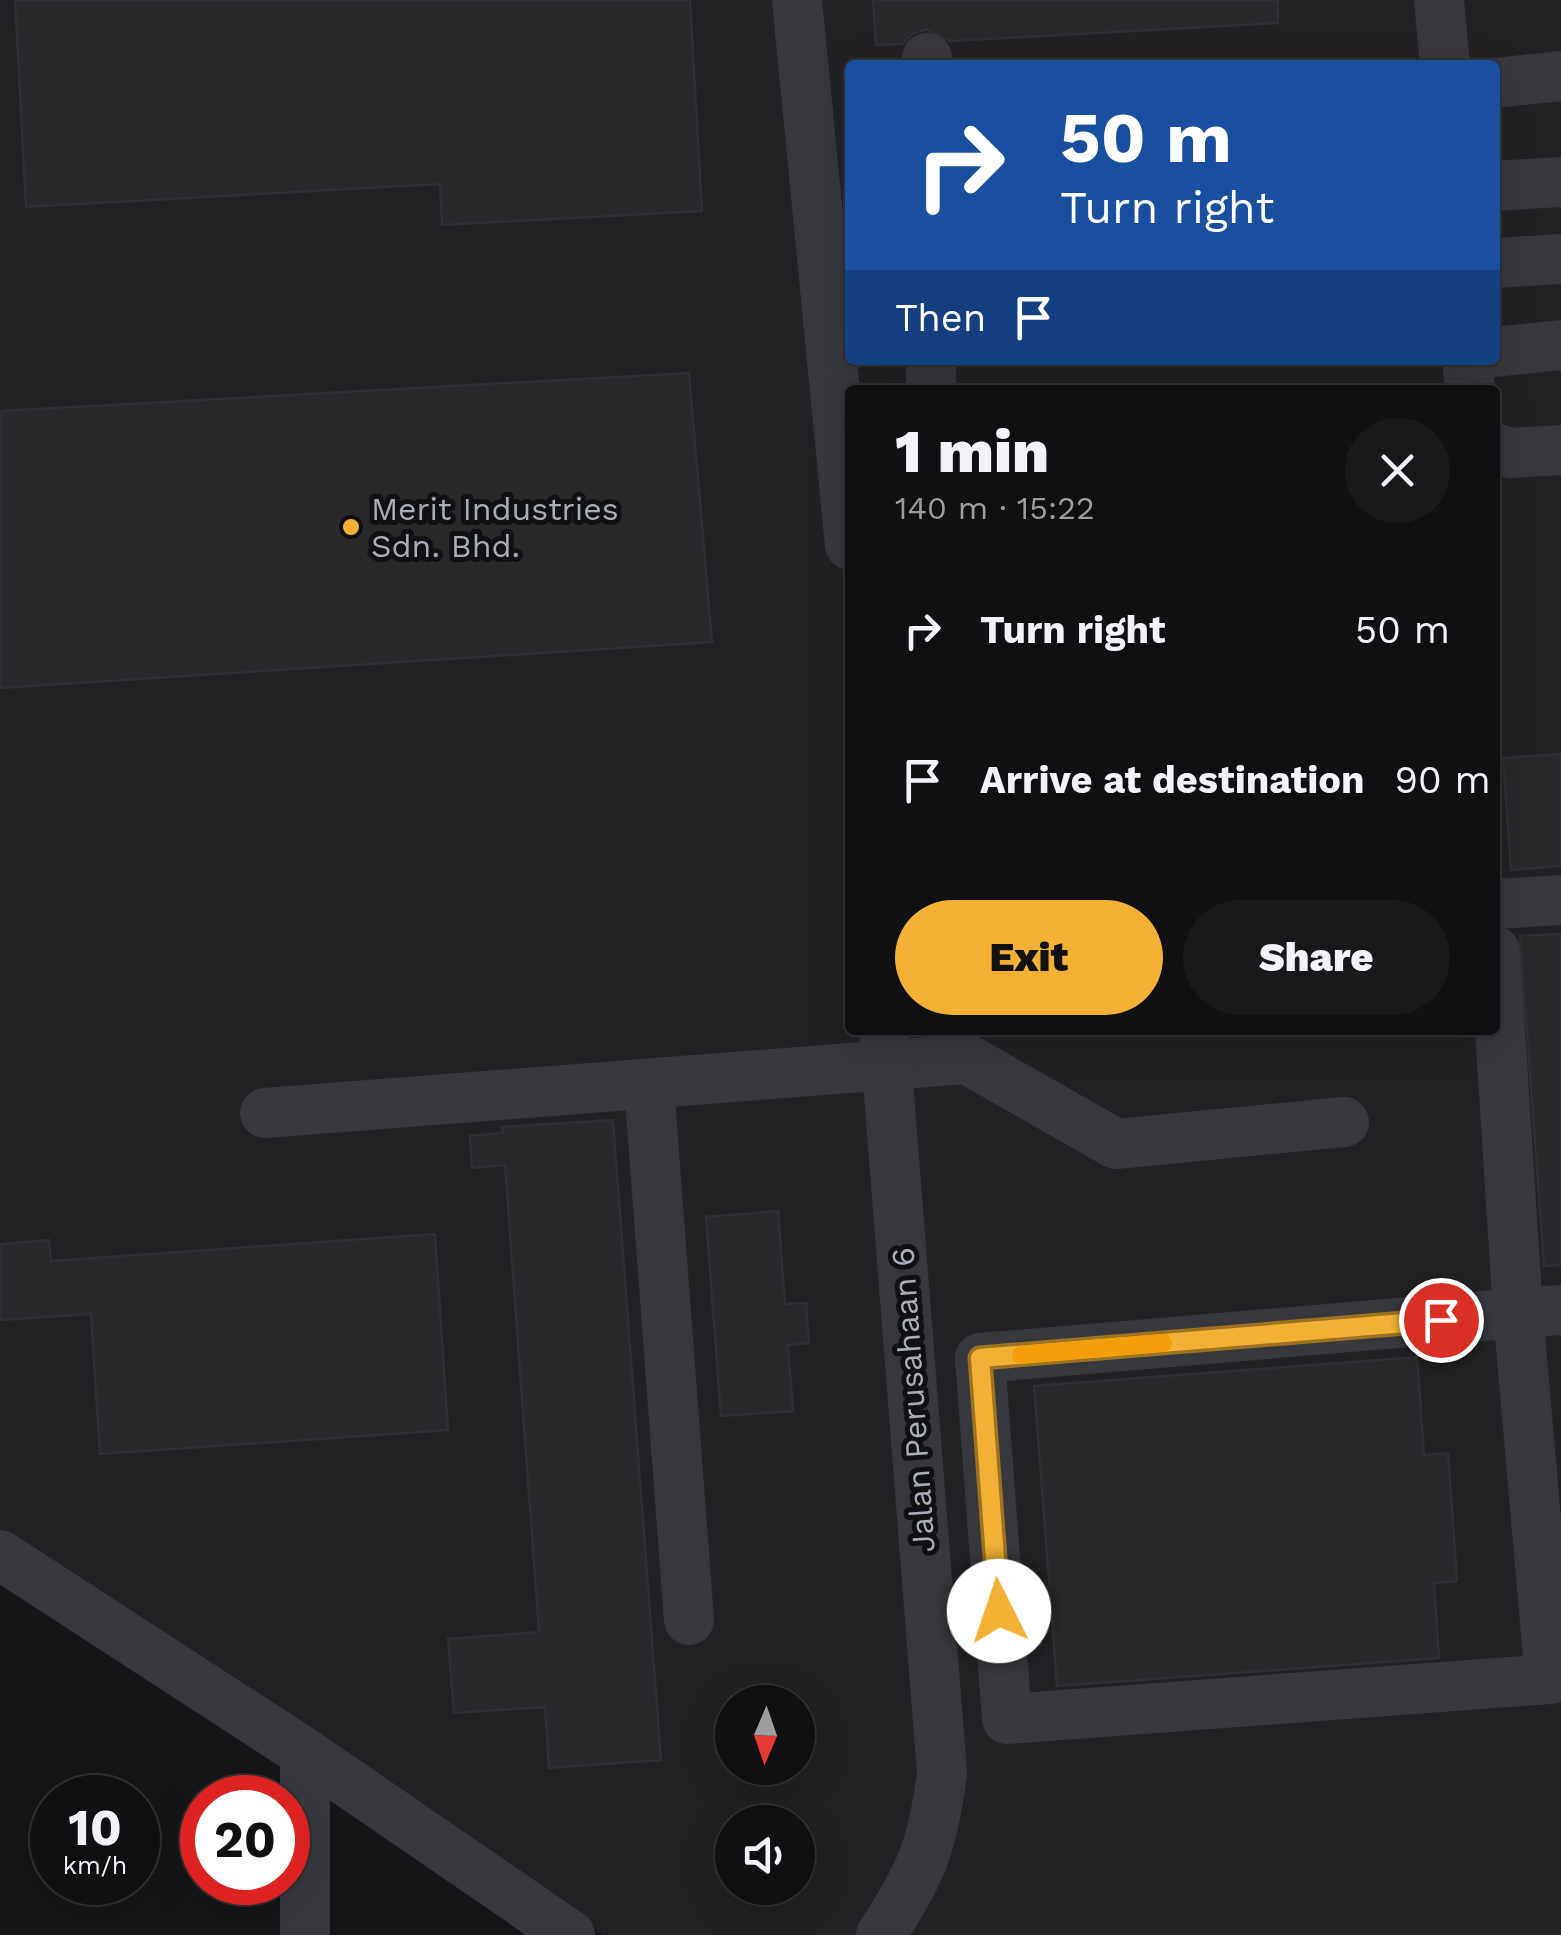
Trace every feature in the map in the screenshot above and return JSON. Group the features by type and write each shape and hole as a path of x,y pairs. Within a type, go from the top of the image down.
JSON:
{"street":[{"path":"797,0 845,439"},
{"path":"1439,0 1444,60"},
{"path":"1500,82 1561,76"},
{"path":"1500,186 1561,182"},
{"path":"1500,263 1561,259"},
{"path":"1500,351 1561,345"},
{"path":"1500,450 1510,453 1561,450"},
{"path":"1500,904 1561,900"},
{"path":"1500,991 1540,1312 1555,1679 1007,1719 980,1358 1540,1312"},
{"path":"264,1112 648,1085 886,1049 967,1059 1116,1144 1344,1122"},
{"name":"Jalan Perusahaan 6","path":"881,1935 916,1883 935,1833 942,1773 886,1049"},
{"path":"648,1085 690,1620"},
{"path":"0,1555 305,1753 570,1935"},
{"path":"305,1753 306,1935"}],"shaded area":[{"path":"0,0 1561,0 1561,1935 603,1935 0,1560"}],"building":[{"path":"15,0 690,0 702,211 442,225 440,184 26,207"},
{"path":"873,0 1278,0 1278,23 950,41 926,29 912,34 902,44 876,45"},
{"name":"Merit Industries Sdn. Bhd.","path":"689,373 712,642 0,688 0,411"},
{"path":"1561,754 1561,866 1511,870 1503,758"},
{"path":"1561,934 1561,1265 1544,1266 1520,936"},
{"path":"613,1120 661,1760 549,1768 545,1707 454,1713 448,1639 539,1632 505,1165 472,1168 470,1136 503,1133 502,1127"},
{"path":"778,1211 785,1304 806,1303 809,1343 788,1345 793,1411 721,1416 706,1217"},
{"path":"435,1234 448,1430 100,1454 91,1314 0,1320 0,1244 49,1240 51,1261"},
{"path":"1417,1357 1424,1455 1448,1453 1457,1581 1434,1583 1439,1658 1057,1686 1034,1386"}],"slow traffic":[{"path":"1021,1355 1163,1343"}],"place":[{"name":"Merit Industries Sdn. Bhd.","path":"351,527"}],"route":[{"path":"999,1611 980,1358 1441,1320"}]}
